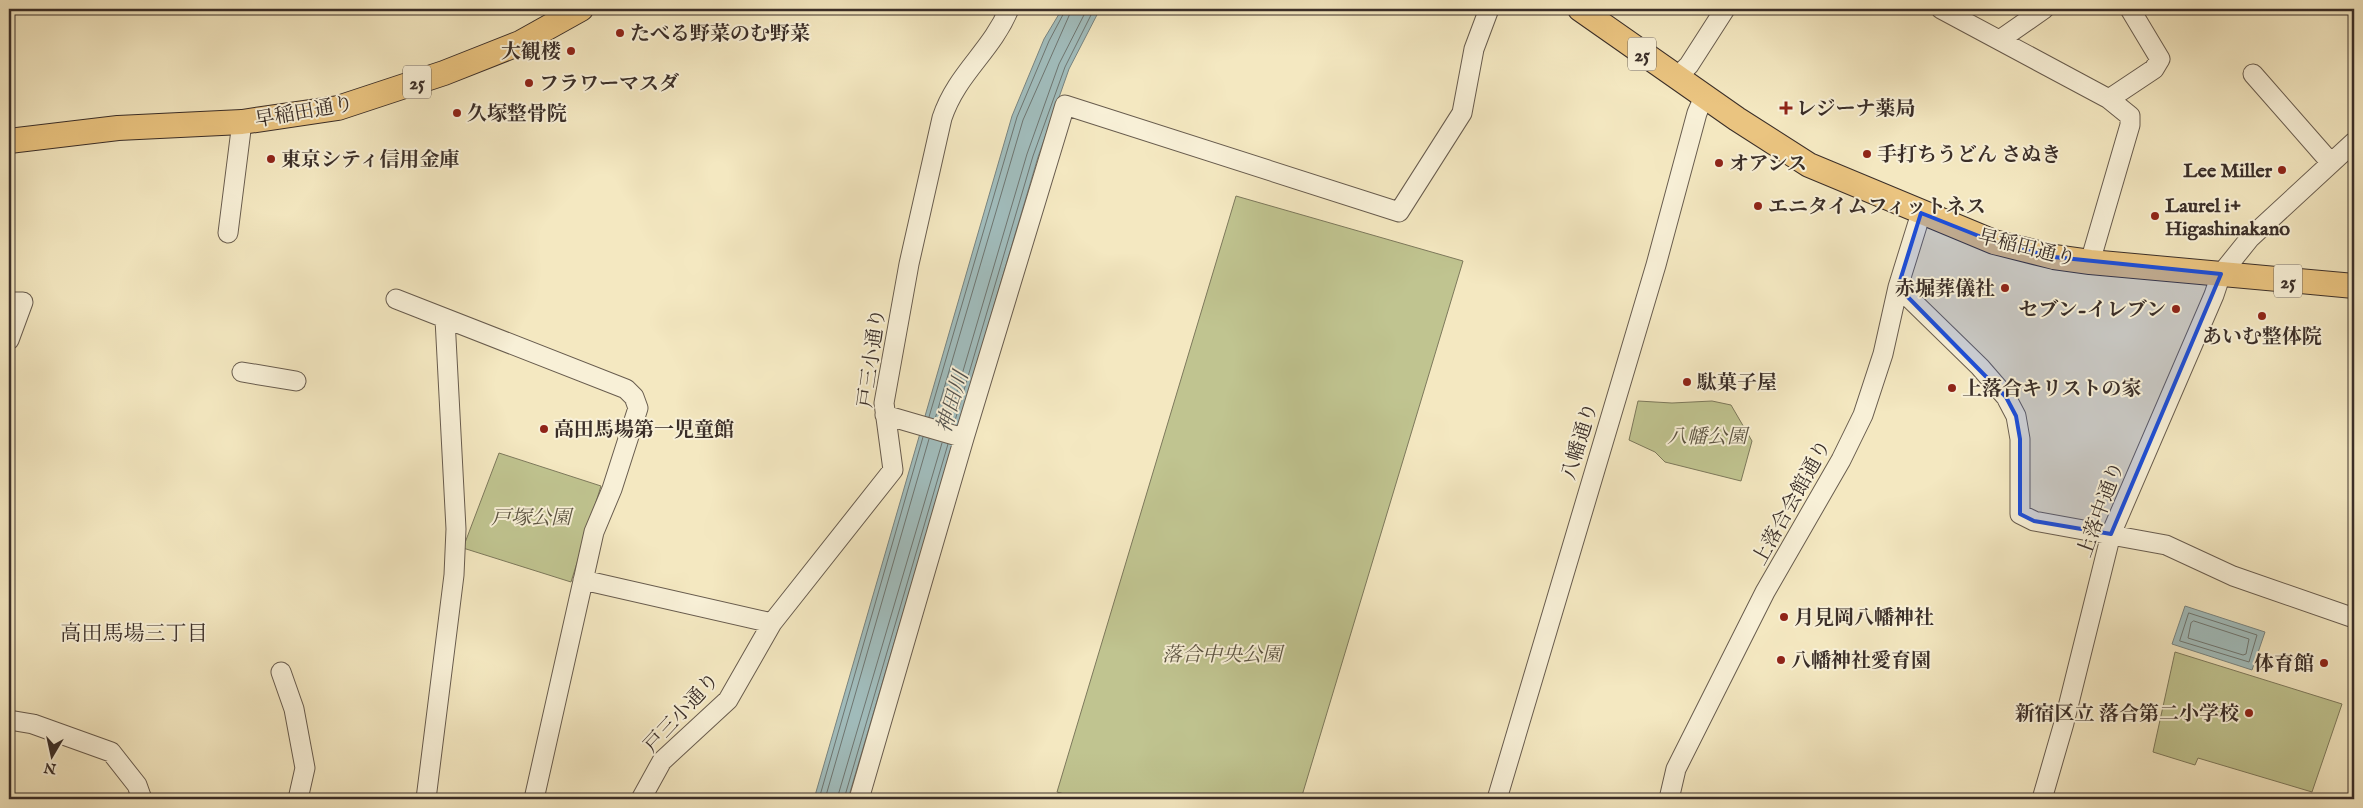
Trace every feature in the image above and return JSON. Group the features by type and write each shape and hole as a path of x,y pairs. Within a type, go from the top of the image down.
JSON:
{"main road":[{"name":"早稲田通り","path":"9,141 118,128 242,122 325,111 378,96 520,43 581,9"},
{"name":"早稲田通り","path":"1580,9 1704,97 1809,165 1994,242 2054,257 2090,262 2354,286"}],"street":[{"name":"戸三小通り","path":"641,799 662,761 728,700 772,624 893,470 884,403 895,336 942,118 949,98 962,77 996,36 1009,9"},
{"path":"859,799 959,436 1065,105 1399,212 1462,113 1474,49 1489,9"},
{"path":"1677,77 1689,65 1725,9"},
{"path":"1941,9 2109,98 2130,116 2130,125 2090,262"},
{"path":"2000,39 2044,9"},
{"path":"2109,98 2154,69 2160,59 2130,9"},
{"path":"2252,74 2331,163"},
{"name":"八幡通り","path":"1497,799 1656,265 1697,113 1704,97"},
{"path":"228,233 242,122"},
{"name":"上落中通り","path":"2042,799 2064,723 2111,534 2214,295 2221,274 2250,238 2354,142"},
{"name":"上落合会館通り","path":"1668,799 1676,769 1765,592 1842,460 1863,416 1883,354 1898,287 1921,213"},
{"path":"1898,287 1980,367 2006,397 2016,416 2020,438 2020,514 2034,521 2166,545 2233,576 2354,618"},
{"path":"396,299 626,389 634,397 638,408 612,489 594,532 534,799"},
{"path":"9,302 23,302 9,340"},
{"path":"426,799 454,575 456,530 445,318"},
{"path":"242,372 296,382"},
{"path":"885,415 959,436"},
{"path":"583,580 772,624"},
{"path":"281,672 294,709 305,768 298,799"},
{"path":"9,720 33,724 110,752 137,785 142,799"}],"highlighted area":[{"path":"1921,213 1994,242 2054,257 2221,274 2111,534 2034,521 2020,514 2020,439 2016,416 2006,397 1898,287"}],"green space":[{"name":"落合中央公園","path":"1236,196 1463,261 1301,799 1082,799 1057,792"},
{"name":"八幡公園","path":"1638,401 1672,403 1712,401 1731,405 1752,441 1741,481 1665,462 1655,452 1629,440"},
{"name":"戸塚公園","path":"499,453 601,486 571,582 463,548"},
{"path":"2175,652 2342,704 2312,792 2198,758 2195,765 2153,752"}],"water":[{"name":"神田川","path":"1062,9 1100,9 1069,69 1038,157 848,799 814,799 1012,116 1044,39"},
{"path":"2185,606 2265,632 2252,670 2172,644"}],"place":[{"name":"たべる野菜のむ野菜","path":"620,33"},
{"name":"大観楼","path":"571,51"},
{"name":"フラワーマスダ","path":"529,83"},
{"name":"レジーナ薬局","path":"1786,108"},
{"name":"久塚整骨院","path":"457,113"},
{"name":"手打ちうどん さぬき","path":"1867,154"},
{"name":"東京シティ信用金庫","path":"271,159"},
{"name":"オアシス","path":"1719,163"},
{"name":"Lee Miller","path":"2282,170"},
{"name":"エニタイムフィットネス","path":"1758,206"},
{"name":"Laurel i+ Higashinakano","path":"2155,216"},
{"name":"赤堀葬儀社","path":"2005,288"},
{"name":"セブン-イレブン","path":"2176,309"},
{"name":"あいむ整体院","path":"2262,316"},
{"name":"駄菓子屋","path":"1687,382"},
{"name":"上落合キリストの家","path":"1952,388"},
{"name":"高田馬場第一児童館","path":"544,429"},
{"name":"月見岡八幡神社","path":"1784,617"},
{"name":"八幡神社愛育園","path":"1781,660"},
{"name":"体育館","path":"2324,663"},
{"name":"新宿区立 落合第二小学校","path":"2249,713"}],"district":[{"name":"高田馬場三丁目","path":"134,633"}]}
